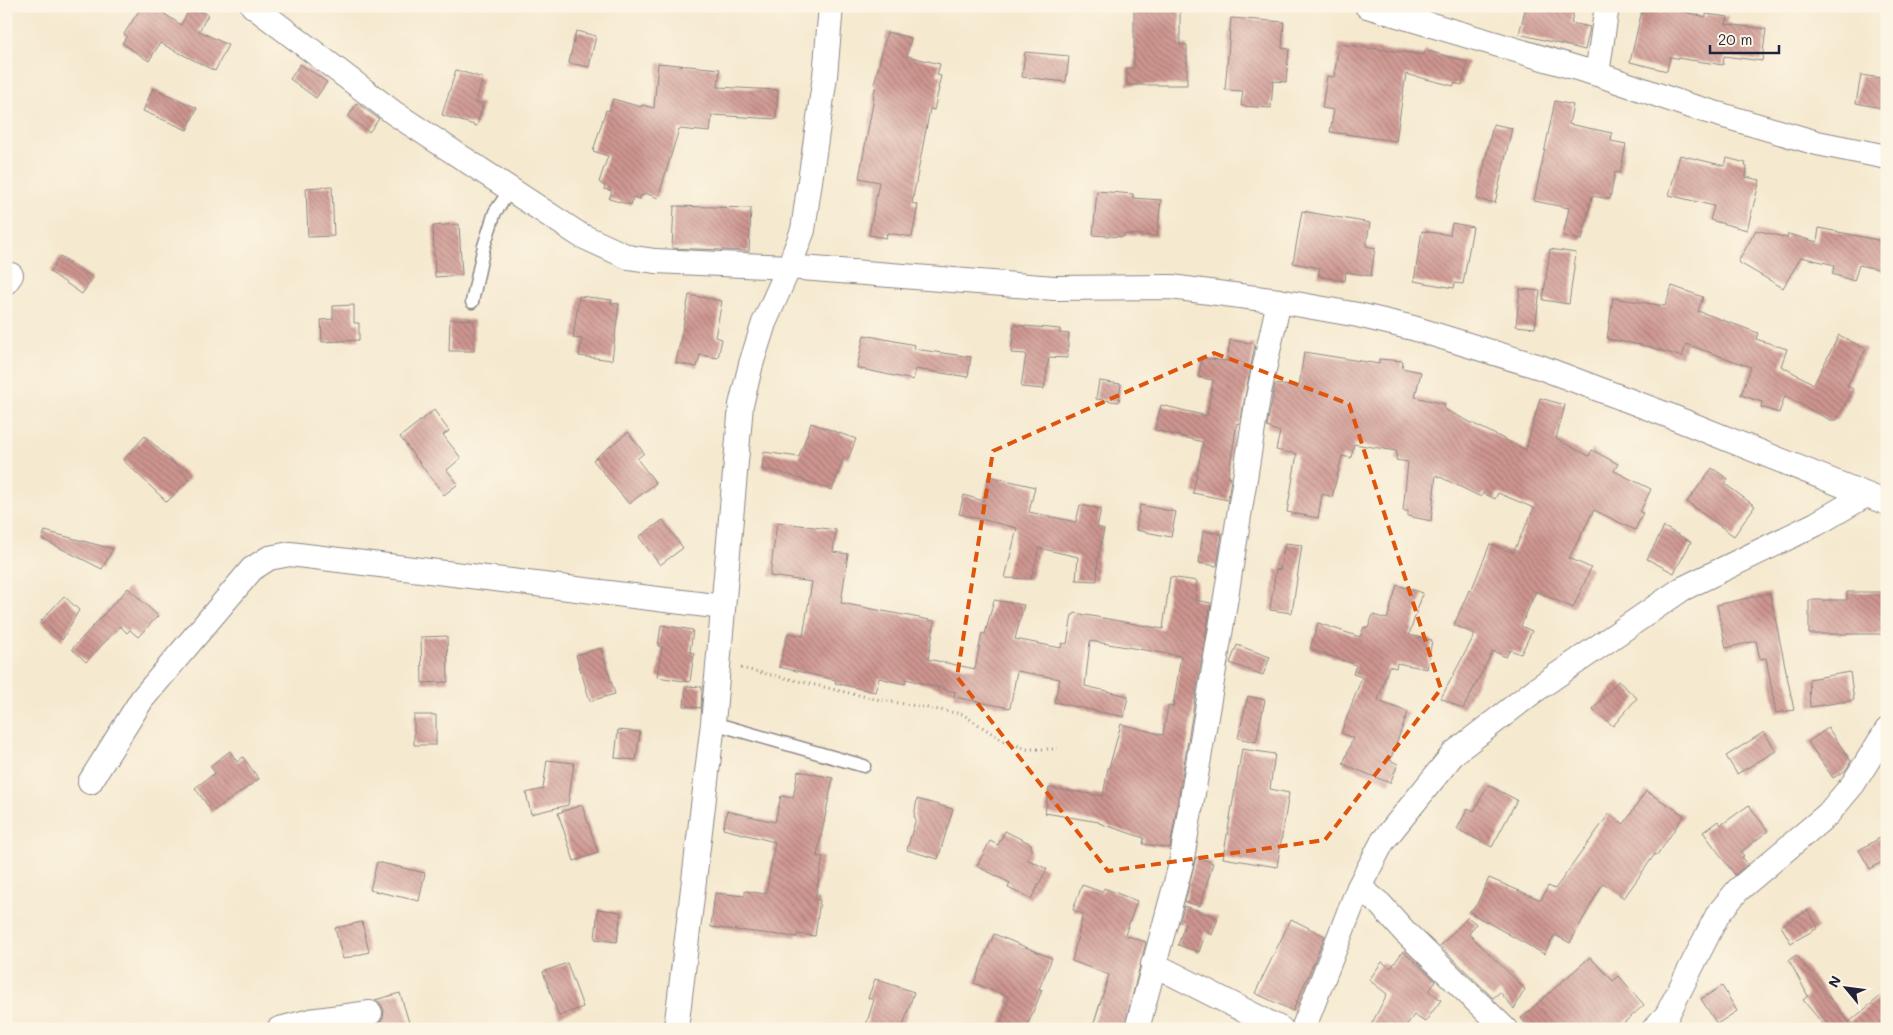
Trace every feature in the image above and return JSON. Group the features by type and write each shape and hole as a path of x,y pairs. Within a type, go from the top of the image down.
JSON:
{"street":[{"path":"253,6 394,113 580,235 628,257 789,267 1054,288 1171,287 1279,301 1358,315 1413,328 1540,367 1670,416 1876,499"},
{"path":"676,1029 713,722 740,405 764,323 803,230 825,76 831,6"},
{"path":"1367,6 1597,74 1687,105 1817,143 1887,157"},
{"path":"1597,74 1607,6"},
{"path":"1137,1029 1180,864 1221,628 1258,397 1279,301"},
{"path":"1303,1029 1359,887 1383,841 1454,753 1534,691 1682,588 1816,524 1876,499"},
{"path":"90,782 142,699 252,569 269,558 290,554 723,607"},
{"path":"1654,1029 1667,1015 1718,914 1738,890 1828,814 1853,784 1887,730"},
{"path":"1359,887 1380,904 1405,932 1506,1029"},
{"path":"1153,964 1282,1029"},
{"path":"679,1003 688,1029"},
{"path":"279,1029 310,1021 370,1013"}],"lane":[{"path":"472,302 484,246 495,212 511,189"},
{"path":"713,722 864,766"}],"path":[{"path":"718,663 876,699 962,714 1004,741 1027,749 1058,749"}],"highlighted area":[{"path":"1214,353 1349,404 1441,689 1325,840 1108,871 957,677 993,451"}],"building":[{"path":"142,6 153,6 181,25 191,6 208,15 199,31 228,45 215,71 160,43 149,61 122,43 127,36 124,34"},
{"path":"1134,6 1180,6 1180,45 1187,45 1187,85 1127,85 1127,68 1134,68"},
{"path":"1526,6 1575,6 1571,23 1590,27 1585,50 1519,34"},
{"path":"1643,6 1659,6 1706,17 1706,14 1728,17 1726,24 1766,29 1762,61 1724,56 1723,65 1670,57 1667,71 1630,62"},
{"path":"1231,18 1284,22 1282,48 1289,49 1286,82 1273,81 1271,108 1241,106 1243,91 1225,90"},
{"path":"576,31 596,36 589,67 569,63"},
{"path":"887,32 911,38 907,56 940,64 937,75 941,76 939,88 934,110 930,109 912,203 918,205 912,237 887,233 886,238 869,235 879,182 859,178 874,98 876,85 874,84"},
{"path":"1339,44 1424,55 1425,50 1468,62 1462,85 1454,83 1454,86 1406,74 1396,141 1330,132 1334,110 1322,108 1327,76 1334,77"},
{"path":"1025,52 1069,56 1066,82 1022,77"},
{"path":"658,63 720,69 718,87 778,90 776,119 712,115 710,132 679,129 658,198 645,193 643,196 641,195 640,199 633,197 631,205 609,199 612,191 604,189 605,186 599,182 608,156 593,151 606,110 609,111 613,99 641,107 642,105 654,108"},
{"path":"300,64 327,82 316,98 290,79"},
{"path":"456,70 483,78 476,102 483,104 477,126 442,115"},
{"path":"1861,75 1887,79 1887,109 1856,103"},
{"path":"153,88 197,108 187,130 143,111"},
{"path":"1555,101 1573,105 1569,124 1612,133 1611,141 1626,144 1620,173 1615,172 1610,199 1592,196 1582,240 1563,236 1569,208 1534,201"},
{"path":"357,103 379,119 369,132 348,117"},
{"path":"1493,124 1512,128 1495,203 1477,199"},
{"path":"1680,155 1725,166 1727,158 1746,163 1746,177 1760,180 1747,230 1710,220 1714,206 1669,195"},
{"path":"332,186 334,236 308,237 306,188"},
{"path":"1097,191 1133,194 1133,198 1161,200 1157,236 1124,234 1124,237 1093,235"},
{"path":"674,206 751,208 749,251 672,248"},
{"path":"1302,211 1370,223 1366,246 1375,248 1371,276 1346,272 1345,281 1318,276 1320,268 1293,263"},
{"path":"1452,223 1473,227 1463,284 1455,283 1454,288 1414,281 1422,231 1450,235"},
{"path":"459,224 462,275 435,277 433,226"},
{"path":"1819,228 1887,242 1887,271 1859,265 1854,281 1832,274 1835,265 1801,257 1783,288 1738,262 1756,230 1787,238 1788,234 1817,242"},
{"path":"1550,249 1576,253 1569,304 1543,300"},
{"path":"60,256 93,278 82,294 50,272"},
{"path":"1672,286 1703,297 1698,311 1758,333 1756,339 1787,349 1781,366 1814,384 1839,335 1866,349 1847,386 1853,389 1837,420 1830,420 1785,396 1779,413 1761,407 1762,402 1741,395 1751,367 1686,344 1682,357 1647,346 1607,339 1613,298 1665,306"},
{"path":"1520,289 1540,291 1535,328 1516,326"},
{"path":"689,295 722,301 715,337 722,339 718,358 700,355 697,367 676,363"},
{"path":"579,296 612,300 611,303 619,304 612,360 579,356 582,339 573,338"},
{"path":"354,305 354,323 359,323 359,340 322,342 321,320 333,319 333,306"},
{"path":"450,319 474,320 474,351 449,351"},
{"path":"1014,325 1060,329 1060,333 1069,334 1067,358 1049,357 1044,389 1021,387 1026,354 1011,353"},
{"path":"864,335 915,345 914,349 971,357 968,377 915,369 913,380 857,368"},
{"path":"1230,340 1255,344 1240,424 1237,423 1228,477 1231,478 1228,500 1193,493 1203,442 1155,430 1161,405 1207,416 1213,380 1198,377 1202,358 1227,361"},
{"path":"1304,352 1379,364 1379,359 1403,361 1402,368 1421,372 1415,397 1445,404 1444,409 1526,450 1540,398 1565,405 1556,439 1589,456 1592,450 1618,464 1614,471 1651,489 1640,512 1643,513 1635,530 1594,510 1569,558 1591,568 1573,608 1536,591 1521,626 1532,631 1521,654 1510,650 1506,657 1493,651 1463,709 1441,698 1475,634 1454,625 1469,590 1471,591 1490,544 1513,553 1534,508 1498,493 1495,499 1483,493 1481,497 1436,475 1431,521 1408,516 1408,511 1403,511 1408,462 1396,460 1397,451 1354,444 1351,458 1342,456 1332,497 1322,494 1318,518 1287,512 1297,454 1276,450 1280,432 1267,427 1275,384 1299,387"},
{"path":"1099,381 1121,384 1119,402 1096,399"},
{"path":"434,410 449,431 443,435 461,458 447,470 458,484 444,495 400,437"},
{"path":"811,423 856,439 848,459 844,457 832,490 780,472 762,469 764,452 799,457"},
{"path":"628,432 644,453 637,459 656,483 629,504 593,460"},
{"path":"145,436 190,478 167,502 123,460"},
{"path":"1712,468 1728,479 1725,484 1755,506 1734,536 1687,502"},
{"path":"989,476 1035,487 1029,512 1076,522 1080,505 1101,509 1097,527 1104,529 1098,558 1097,581 1076,580 1078,557 1039,548 1031,579 1005,578 1017,528 959,514 964,495 983,501"},
{"path":"1140,505 1176,512 1171,537 1136,530"},
{"path":"663,520 683,548 660,565 639,537"},
{"path":"777,522 836,530 833,552 848,554 841,603 935,621 928,659 975,669 982,633 985,634 994,600 1024,605 1015,639 1061,648 1062,643 1067,644 1072,615 1075,613 1163,629 1170,577 1197,581 1195,600 1211,603 1170,848 1143,844 1144,838 1099,822 1045,813 1049,788 1103,796 1108,768 1121,724 1163,735 1168,706 1173,707 1181,656 1090,641 1085,686 1128,696 1124,717 1054,702 1060,679 1017,671 1010,708 954,697 955,692 906,679 905,684 879,678 875,692 835,683 836,680 779,667 788,633 803,636 812,582 770,576"},
{"path":"1664,527 1691,542 1674,573 1647,559"},
{"path":"45,531 113,549 102,569 42,539"},
{"path":"1203,531 1222,534 1217,566 1199,563"},
{"path":"1285,543 1302,545 1292,613 1270,610 1276,569 1280,570"},
{"path":"1397,585 1423,593 1409,635 1432,640 1427,669 1397,663 1396,668 1389,666 1378,701 1408,712 1390,760 1398,764 1390,783 1343,764 1353,738 1341,733 1362,677 1353,674 1356,665 1310,649 1318,623 1360,637 1364,627 1368,628 1373,615 1387,619"},
{"path":"128,588 158,616 138,637 130,630 127,633 120,626 86,662 72,649"},
{"path":"1847,592 1887,592 1887,634 1809,634 1809,600 1847,600"},
{"path":"1770,593 1794,710 1776,713 1766,658 1760,659 1756,641 1726,648 1717,605"},
{"path":"64,596 79,610 62,640 41,621"},
{"path":"661,625 693,630 690,652 694,653 690,682 657,677 662,647 658,646"},
{"path":"447,636 448,682 422,683 421,637"},
{"path":"1237,645 1270,657 1263,675 1230,663"},
{"path":"601,648 615,694 590,701 576,655"},
{"path":"1850,672 1854,700 1810,707 1809,679"},
{"path":"1618,681 1637,698 1613,726 1593,709"},
{"path":"686,686 702,687 701,708 684,706"},
{"path":"1248,696 1265,700 1256,742 1238,738"},
{"path":"414,715 436,715 436,745 414,745"},
{"path":"1828,728 1851,761 1846,770 1833,778 1808,742"},
{"path":"618,730 640,732 636,760 615,758"},
{"path":"1764,732 1776,751 1737,774 1726,756"},
{"path":"1242,749 1275,754 1270,789 1289,793 1277,867 1223,858"},
{"path":"230,751 237,762 243,757 259,779 212,812 195,788 215,773 210,766"},
{"path":"547,760 574,763 568,805 531,814 526,793 543,789"},
{"path":"798,771 833,778 817,856 823,857 815,899 820,900 815,936 797,934 797,937 711,927 715,893 745,896 745,891 766,894 775,842 723,829 727,811 775,822 781,796 793,798"},
{"path":"1488,785 1517,800 1492,847 1457,829 1468,808 1474,811"},
{"path":"1646,791 1684,815 1657,856 1655,854 1624,898 1603,883 1570,943 1555,935 1544,954 1469,912 1477,904 1489,878 1541,900 1548,886 1555,889 1609,814 1624,824"},
{"path":"917,799 953,809 938,859 907,850 916,818 914,817"},
{"path":"582,805 598,853 574,861 558,813"},
{"path":"1749,805 1768,831 1741,852 1744,856 1742,857 1748,864 1735,875 1703,832 1718,821 1721,825"},
{"path":"1005,831 1031,844 1031,852 1027,859 1047,869 1031,899 1008,888 1010,883 977,866 990,841 998,845"},
{"path":"1887,834 1887,859 1870,869 1859,850"},
{"path":"1196,857 1213,863 1200,906 1185,902"},
{"path":"377,862 425,873 419,901 370,890"},
{"path":"1082,885 1102,892 1104,888 1137,901 1125,935 1146,942 1124,1029 1092,1029 1109,975 1072,961 1083,914 1073,910"},
{"path":"1184,906 1218,918 1212,935 1206,932 1199,952 1178,945 1185,924 1180,922"},
{"path":"598,909 621,912 617,942 595,939"},
{"path":"1808,910 1818,928 1791,943 1781,926"},
{"path":"1468,917 1476,924 1469,934 1525,989 1514,1009 1500,992 1493,998 1440,946"},
{"path":"1291,919 1325,936 1293,1011 1255,993"},
{"path":"362,922 369,952 343,959 335,928"},
{"path":"994,934 1052,958 1039,989 1042,990 1026,1029 999,1029 1009,997 974,983"},
{"path":"1403,951 1436,981 1429,991 1441,1000 1425,1022 1414,1015 1404,1029 1369,1029 1387,994 1369,980 1382,962 1391,968"},
{"path":"1796,955 1849,1022 1887,991 1887,1029 1827,1029 1803,1000 1808,996 1789,960"},
{"path":"1590,957 1613,981 1619,976 1644,1005 1617,1029 1530,1029 1521,1018"},
{"path":"567,963 583,1007 559,1016 543,972"},
{"path":"875,979 914,992 902,1029 876,1029 866,1025 874,1000 868,998"},
{"path":"1722,986 1737,1011 1717,1024 1701,999"},
{"path":"400,993 411,1029 382,1029 380,1022 384,1011 381,1004 375,1000"}]}
